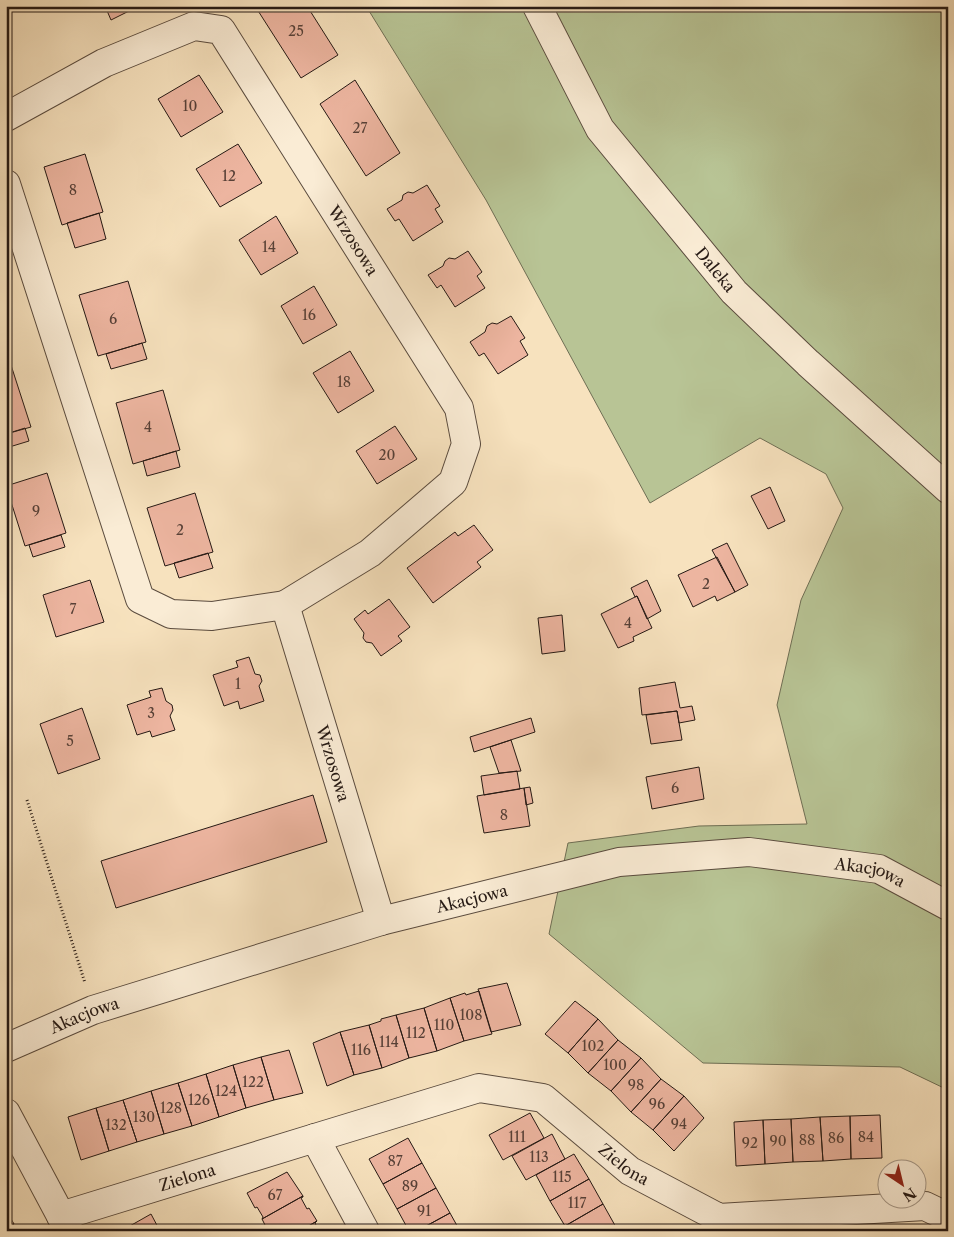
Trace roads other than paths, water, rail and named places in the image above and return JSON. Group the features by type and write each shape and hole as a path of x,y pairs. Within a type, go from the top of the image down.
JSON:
{"street":[{"name":"Daleka","path":"537,6 600,129 734,292 808,363 948,489"},
{"name":"Wrzosowa","path":"6,117 104,63 194,26 221,30 458,408 466,444 453,482 370,553 285,605 212,616 171,614 140,599 6,184"},
{"name":"Wrzosowa","path":"285,605 381,921"},
{"name":"Akacjowa","path":"6,1048 93,1010 381,921 619,862 749,852 879,870 948,906"},
{"name":"Zielona","path":"6,1113 65,1223 314,1138 479,1088 542,1098 630,1171 720,1218 925,1206 948,1216"},
{"path":"314,1138 365,1231"}]}
